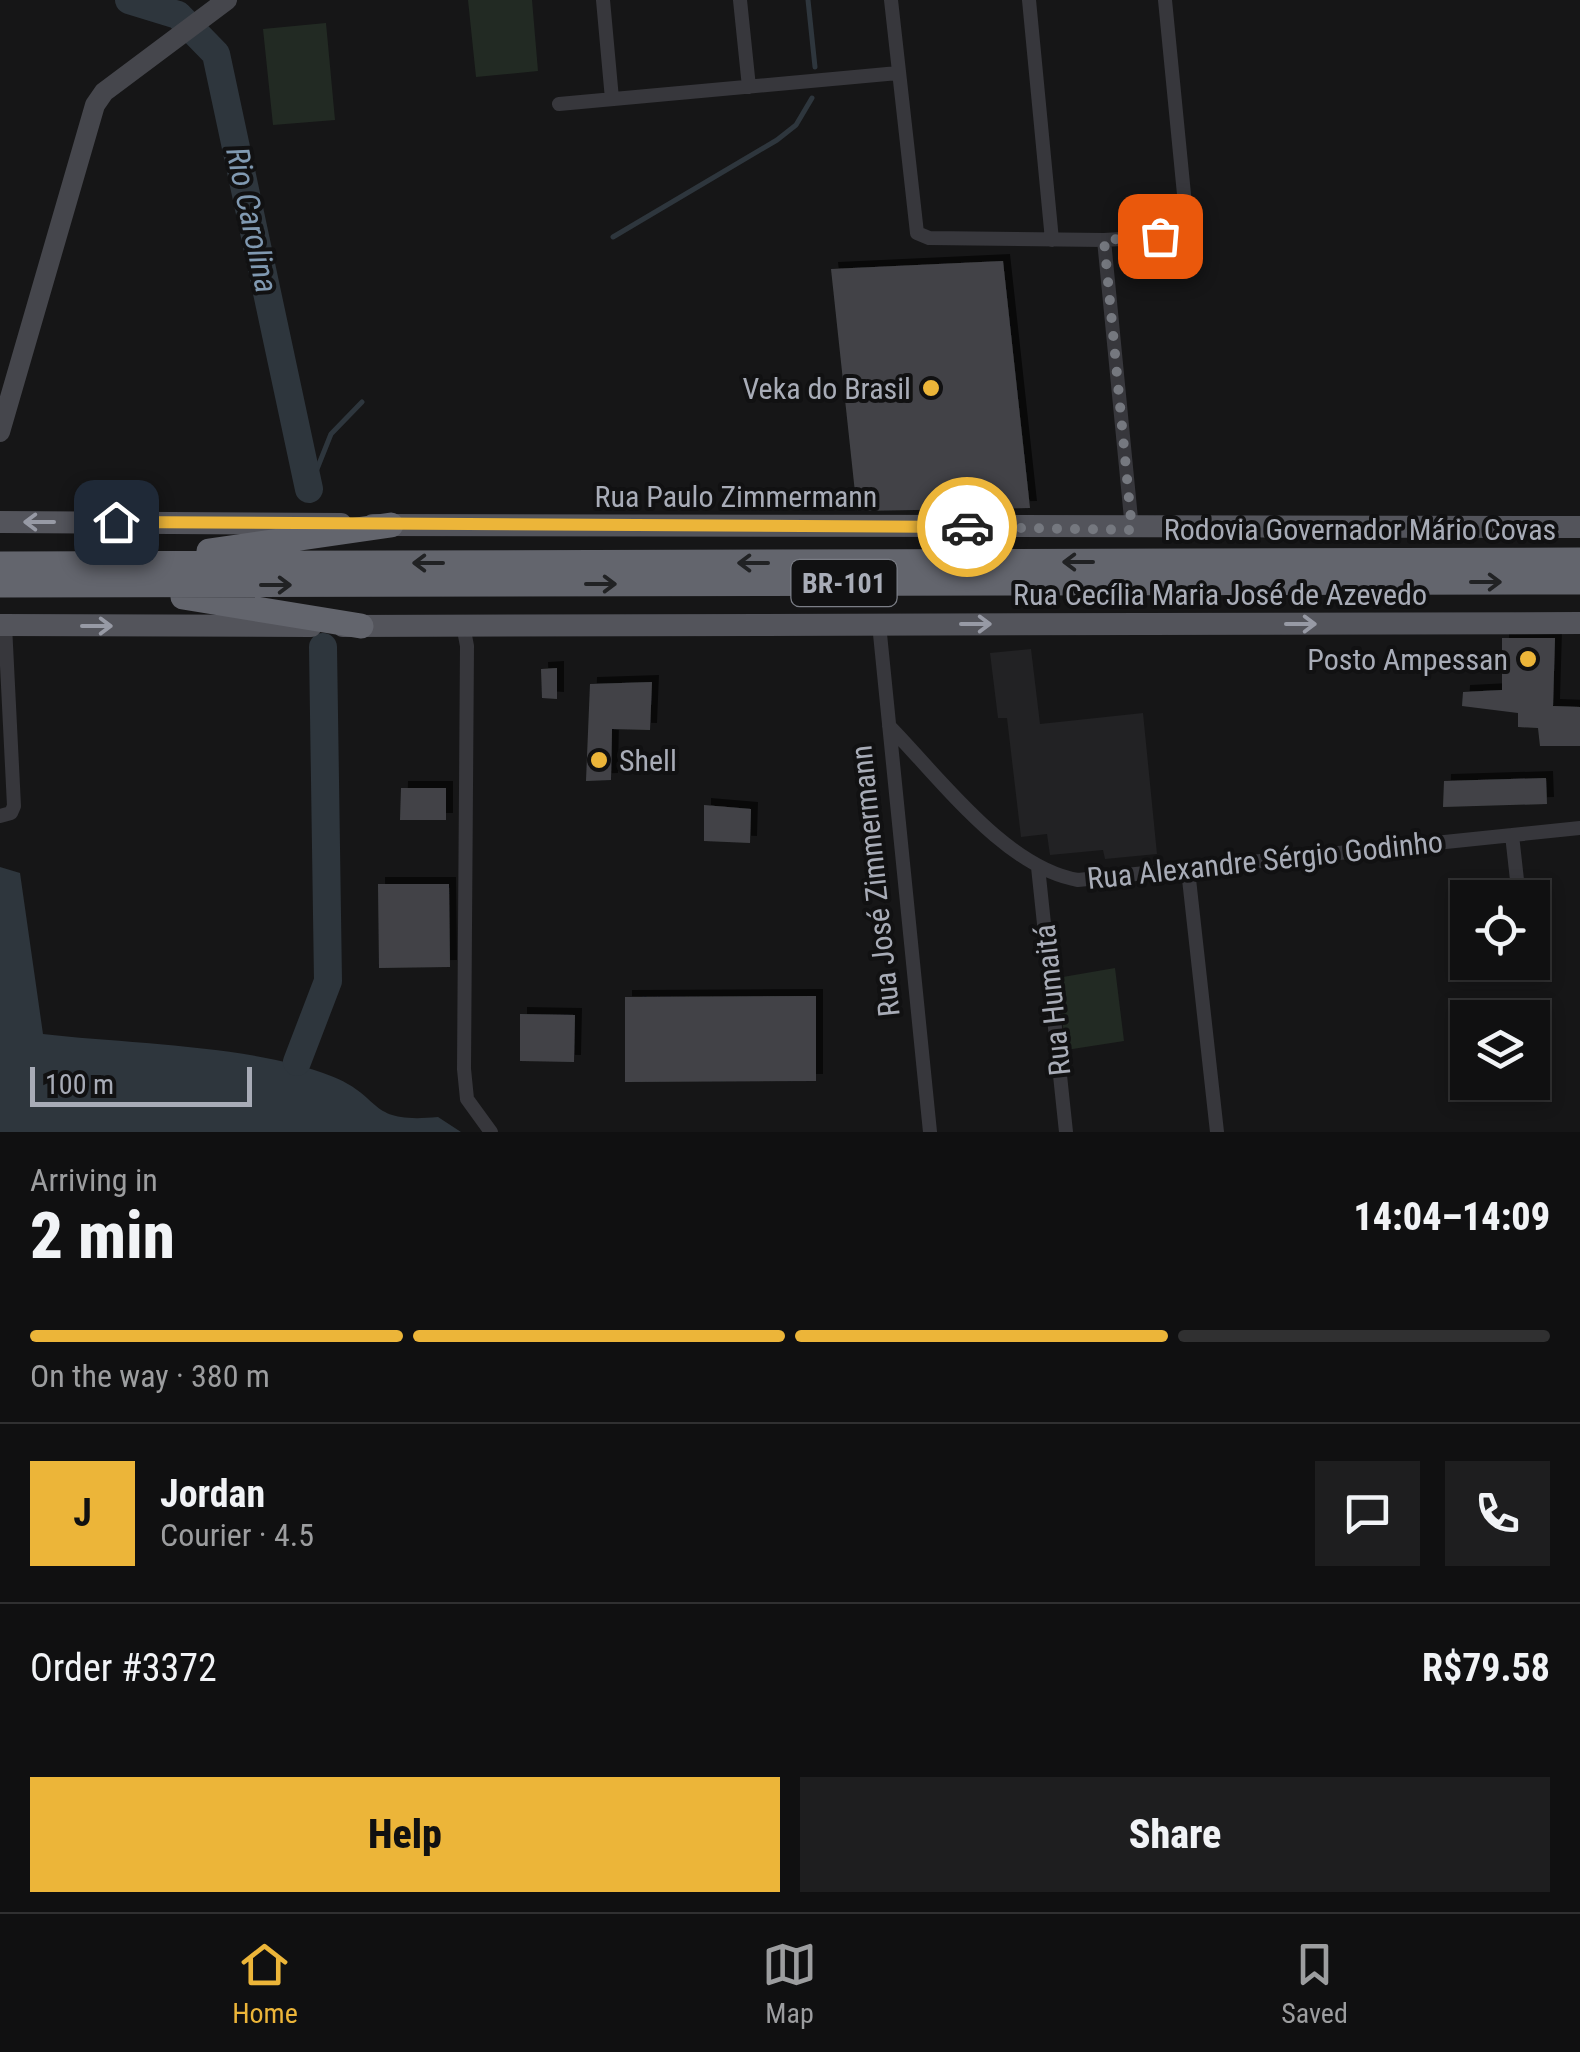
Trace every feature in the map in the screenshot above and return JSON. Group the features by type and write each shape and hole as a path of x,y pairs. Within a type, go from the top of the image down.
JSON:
{"highway":[{"path":"112,574 391,525"},
{"name":"Rodovia Governador Mário Covas","path":"0,586 112,574 1580,560"},
{"name":"Rodovia Governador Mário Covas","path":"0,564 112,574 1580,582"},
{"path":"112,574 361,626"}],"main road":[{"path":"0,432 89,118 104,92 205,15"},
{"name":"Rua Paulo Zimmermann","path":"0,522 1132,530 1580,527"},
{"name":"Rua Cecília Maria José de Azevedo","path":"3,625 1580,623"}],"street":[{"path":"604,0 612,99"},
{"path":"740,0 748,86"},
{"path":"890,0 917,234 929,238 1052,240 1188,235 1165,0"},
{"path":"1029,0 1052,240"},
{"path":"558,104 898,73"},
{"path":"1104,240 1132,530"},
{"name":"Rua José Zimmermann","path":"879,624 930,1132"},
{"path":"0,816 10,813 14,806 3,625"},
{"path":"462,626 466,646 464,1069 467,1099 491,1132"},
{"name":"Rua Alexandre Sérgio Godinho","path":"889,726 986,826 1038,867 1064,878 1094,880 1580,828"},
{"path":"1512,835 1517,880"},
{"name":"Rua Humaitá","path":"1038,867 1066,1132"},
{"path":"1188,870 1217,1132"}],"shaded area":[{"path":"468,0 532,0 538,71 476,77"},
{"path":"326,23 335,120 273,125 263,29"},
{"path":"1031,649 1040,724 1143,713 1157,854 1105,859 1103,850 1050,855 1047,834 1021,837 1007,718 998,718 990,653"},
{"path":"0,867 20,873 43,1034 266,1058 331,1076 386,1113 438,1117 461,1132 0,1132"},
{"path":"1115,968 1124,1041 1066,1050 1057,978"}],"building":[{"name":"Veka do Brasil","path":"1003,261 1030,508 857,511 831,269"},
{"name":"Posto Ampessan","path":"1502,638 1555,638 1553,706 1580,707 1580,746 1540,746 1538,728 1518,727 1518,713 1462,706 1463,692 1502,690"},
{"name":"Shell","path":"557,668 557,699 542,698 541,669"},
{"path":"652,682 650,730 612,729 611,780 586,781 590,684"},
{"path":"1546,778 1547,804 1443,807 1444,781"},
{"path":"401,788 446,788 446,820 400,820"},
{"path":"704,805 751,809 750,843 704,841"},
{"path":"378,884 449,884 450,967 379,968"},
{"path":"816,996 816,1081 625,1082 625,997"},
{"path":"520,1014 575,1015 574,1062 520,1061"}],"waterway":[{"name":"Rio Carolina","path":"129,0 178,15 216,54 309,489"},
{"path":"808,0 815,67"},
{"path":"613,237 777,140 796,125 812,98"},
{"path":"309,489 331,434 362,402"},
{"name":"Rio Carolina","path":"297,1062 328,981 323,647"}],"way so far":[{"path":"967,527 1132,530 1104,240 1160,236"}],"place":[{"name":"Veka do Brasil","path":"931,388"},
{"name":"Posto Ampessan","path":"1528,659"},
{"name":"Shell","path":"599,760"}],"route":[{"path":"116,522 967,527"}]}
